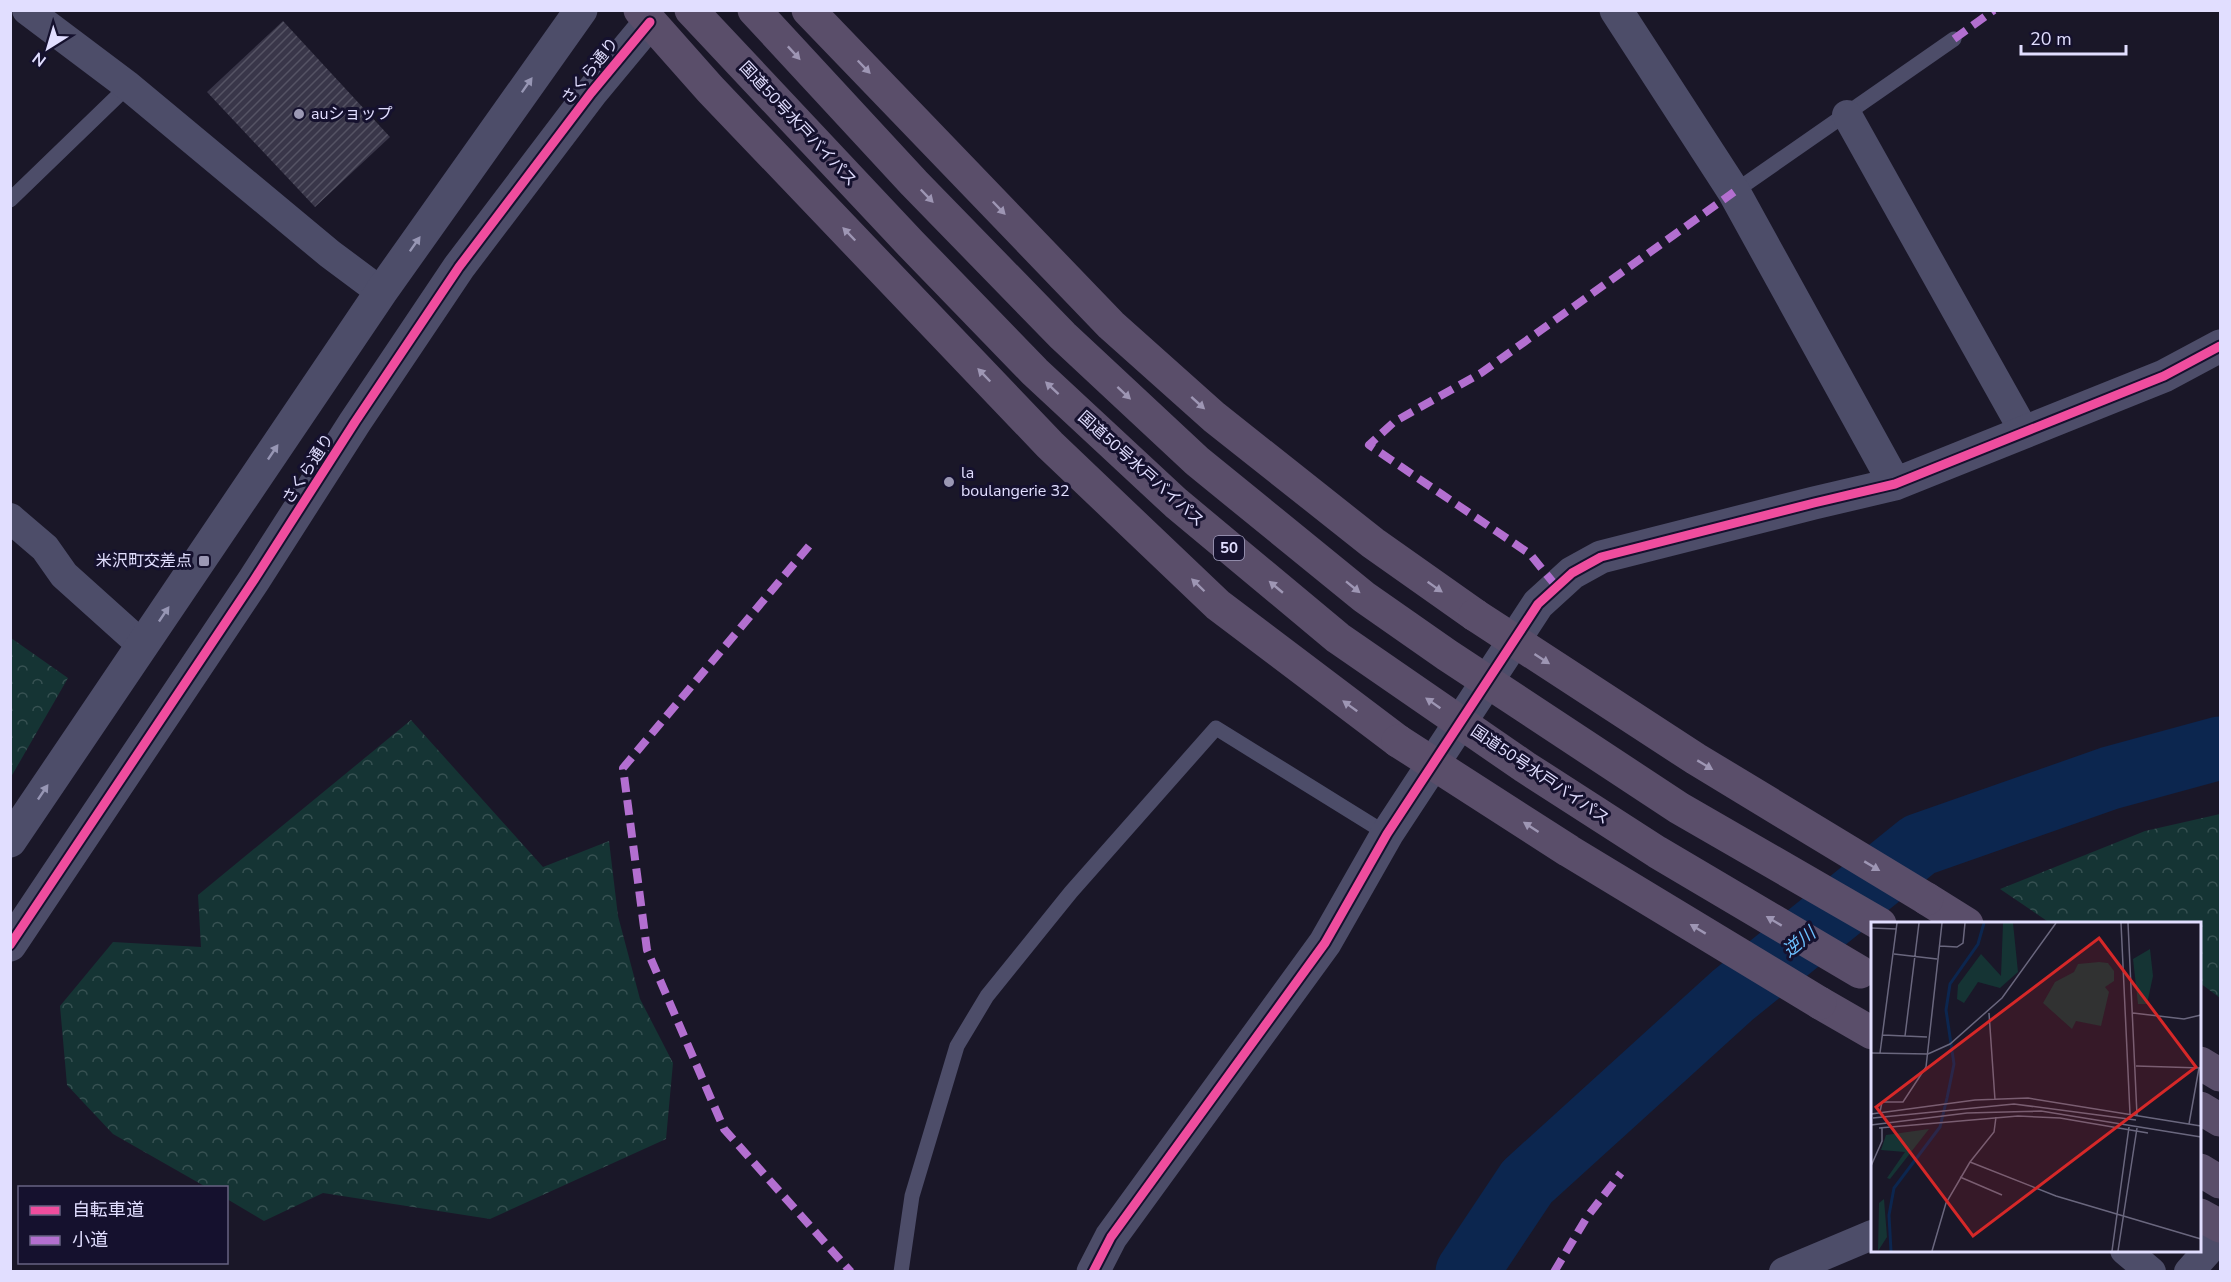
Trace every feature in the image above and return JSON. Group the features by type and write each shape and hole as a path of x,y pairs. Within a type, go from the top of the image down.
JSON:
{"highway":[{"name":"国道50号水戸バイパス","path":"691,10 1035,372 1176,503 1338,638 1525,767 1657,852 1866,976"},
{"path":"754,10 914,183 1047,319 1197,461 1364,597 1447,655 1679,808 1877,922"},
{"path":"808,10 1111,325 1214,417 1260,454 1373,543 1475,615 1696,759 1964,922"},
{"path":"645,16 726,106 1059,453 1218,605 1398,741 1569,851 1871,1032"},
{"path":"2201,1064 2220,1075"},
{"path":"2201,1109 2220,1120"},
{"path":"2201,1171 2220,1182"},
{"path":"2201,1216 2220,1226"}],"street":[{"path":"27,10 128,86 330,254 381,292"},
{"path":"10,841 381,292 581,10"},
{"path":"1616,10 1734,192 1895,484"},
{"name":"さくら通り","path":"10,945 254,580 459,267 591,93 645,16"},
{"path":"1847,115 2025,433"},
{"path":"1093,1272 1111,1237 1325,943 1387,834 1538,604 1572,573 1601,558 1895,484 2164,376 2220,346"},
{"path":"10,518 45,548 64,575 143,646"},
{"path":"1784,1272 1871,1235"},
{"path":"2189,1272 2220,1237"},
{"path":"2126,1252 2151,1272"}],"lane":[{"path":"1734,192 1954,39"},
{"path":"10,200 128,86"},
{"path":"901,1272 912,1196 957,1046 987,996 1071,892 1216,728 1387,834"}],"green space":[{"path":"11,638 68,678 11,777"},
{"path":"411,720 543,867 609,841 618,916 640,999 673,1063 666,1139 490,1219 323,1193 264,1221 228,1200 228,1186 204,1186 113,1134 67,1085 60,1006 113,942 201,947 198,895"},
{"path":"2220,814 2220,998 2201,984 2201,922 2049,922 2000,889 2145,831"}],"building":[{"name":"auショップ","path":"283,21 390,137 315,207 207,92"}],"waterway":[{"name":"逆川","path":"1467,1272 1527,1182 1733,995 1919,845 2110,778 2220,748"}],"marked path":[{"path":"1954,39 1994,10"},
{"path":"1556,586 1530,554 1369,445 1394,422 1481,373 1734,192"},
{"path":"809,546 623,768 647,950 724,1129 851,1272"},
{"path":"1554,1272 1587,1217 1621,1173"}],"cycle path":[{"path":"10,945 254,580 355,422 459,267 591,93 650,22"},
{"path":"1093,1272 1111,1237 1325,943 1387,834 1538,604 1572,573 1601,557 1895,484 2164,376 2220,346"}],"place":[{"name":"auショップ","path":"299,114"},
{"name":"la boulangerie 32","path":"949,482"},
{"name":"米沢町交差点","path":"204,561"}]}
